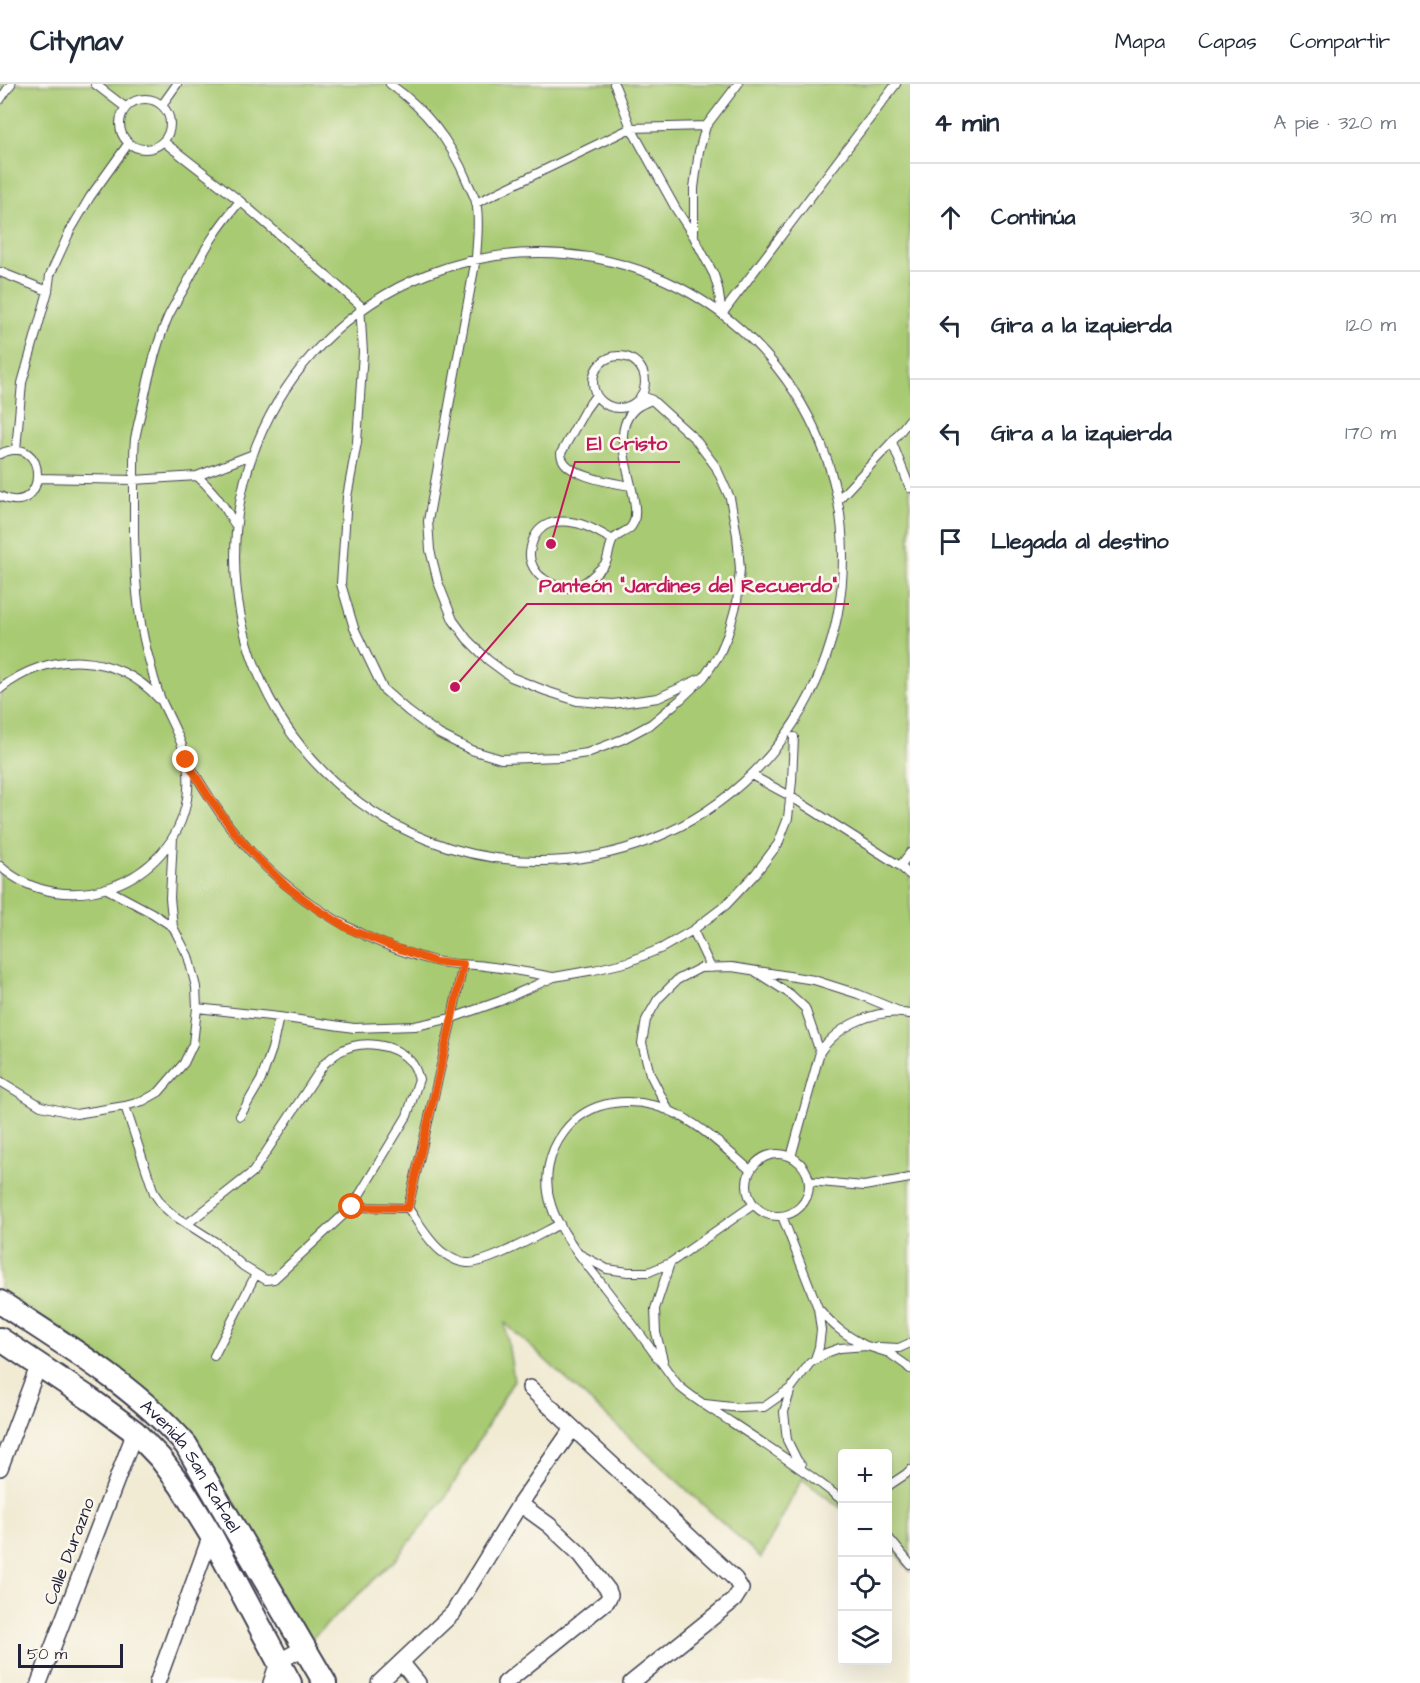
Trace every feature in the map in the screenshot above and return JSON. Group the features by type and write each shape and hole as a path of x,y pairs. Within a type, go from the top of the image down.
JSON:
{"main road":[{"name":"Avenida San Rafael","path":"0,1302 134,1394 186,1445 325,1683"},
{"name":"Avenida San Rafael","path":"0,1339 135,1432 160,1458 181,1486 211,1535 274,1673 290,1683"}],"street":[{"path":"0,1468 39,1364"},
{"path":"530,1388 727,1571 741,1589 734,1600 631,1683"},
{"path":"379,1683 453,1613 520,1504 572,1429"},
{"name":"Calle Durazno","path":"39,1683 135,1432"},
{"path":"506,1683 607,1601 610,1595 581,1555 549,1525 520,1504"},
{"path":"157,1683 211,1535"},
{"path":"274,1673 305,1647"},
{"path":"401,1662 418,1683"}],"lane":[{"path":"0,100 11,84"},
{"path":"95,84 125,107"},
{"path":"162,105 177,84"},
{"path":"390,84 438,129 459,161 476,203 476,258 428,521 430,550 438,582 453,620 467,639 488,660 511,677 577,701 613,704 658,698 704,677"},
{"path":"693,236 694,188 699,152 706,126 738,84"},
{"path":"722,314 896,84"},
{"path":"616,85 630,128 714,275 722,314"},
{"path":"148,99 162,105 169,116 170,129 164,142 150,150 137,149 128,144 120,133 119,122 125,107 138,100 148,99"},
{"path":"476,203 630,128 706,126"},
{"path":"164,142 240,201 360,305 363,352 357,430 347,496 341,584 354,627 383,689 439,734 471,750 501,759 532,759 587,753 623,739 651,723 704,677 719,655 737,602 740,569 730,498 716,467 695,439 652,400 641,395"},
{"path":"16,450 22,383 48,291 50,275 70,231 90,197 128,144"},
{"path":"1,868 31,884 58,892 83,893 106,889 128,880 147,867 166,848 179,824 187,799 186,760 177,731 162,702 144,640 140,611 134,544 135,441 160,338 169,315 214,235 240,201"},
{"path":"197,1008 354,1028 416,1026 452,1018 500,1001 554,977 628,962 662,948 693,930 726,905 756,873 778,844 788,818 794,737 832,645 839,611 845,559 838,500 828,467 788,387 765,355 722,314 695,299 619,267 588,260 540,253 476,258 434,268 399,282 360,305 300,370 265,424 251,455 234,524 241,609 251,650 280,713 317,767 366,810 402,830 443,845 488,856 535,859 609,854 643,846 678,828 716,804 753,776 794,737"},
{"path":"0,272 48,291"},
{"path":"619,355 632,359 641,369 645,382 641,395 636,402 627,406 610,406 596,395 592,382 596,369 605,359 619,355"},
{"path":"596,395 561,453 561,459 571,469 598,480 631,486"},
{"path":"613,540 577,523 552,522 538,529 531,544 530,560 539,575 553,585 570,589 586,583 605,564 613,540 632,526 635,511 625,461 623,433 628,417 636,408 652,400"},
{"path":"838,500 892,442 910,419"},
{"path":"892,442 910,488"},
{"path":"0,454 7,450 23,452 32,458 38,469 34,489 28,495 20,499 0,496"},
{"path":"38,478 134,480 197,476 251,455"},
{"path":"197,476 217,496 234,524"},
{"path":"0,689 16,677 40,667 82,661 110,667 130,675 153,692 162,702"},
{"path":"186,760 234,832 258,859 285,885 349,929 436,962 486,966 554,977"},
{"path":"753,776 790,796 900,866 910,875"},
{"path":"0,1081 41,1106 76,1114 143,1101 159,1092 184,1063 193,1044 197,1008 196,987 188,956 172,927 170,898 174,835"},
{"path":"900,866 910,853"},
{"path":"106,889 152,913 172,927"},
{"path":"693,930 711,968"},
{"path":"463,964 408,1208 440,1251 456,1261 466,1263 480,1261 560,1224"},
{"path":"669,1111 650,1074 642,1043 646,1020 658,999 677,980 700,968 732,967 814,980 910,1014"},
{"path":"752,970 790,994 805,1008 820,1052"},
{"path":"791,1157 820,1052 828,1041 839,1031 852,1024 884,1013 898,1011"},
{"path":"240,1116 261,1080 272,1049 279,1017"},
{"path":"125,1106 154,1193 163,1206 187,1224 217,1243 243,1266 266,1280 274,1280 352,1207 407,1116 419,1079 413,1063 402,1054 376,1044 357,1046 340,1052 324,1064 253,1172 187,1224"},
{"path":"750,1170 690,1121 648,1103 628,1101 603,1105 582,1114 568,1127 558,1139 550,1158 548,1180 551,1205 578,1254 680,1386 808,1473 838,1496"},
{"path":"772,1154 791,1157 801,1165 809,1181 804,1202 790,1214 772,1216 764,1213 753,1205 748,1195 746,1186 750,1170 756,1162 772,1154"},
{"path":"809,1181 864,1186 909,1179"},
{"path":"578,1254 607,1269 649,1272 670,1263 753,1205"},
{"path":"352,1207 408,1208"},
{"path":"782,1216 818,1308 821,1330 815,1359"},
{"path":"664,1366 656,1333 655,1309 670,1263"},
{"path":"214,1356 256,1274"},
{"path":"818,1308 833,1326 844,1334 867,1346 888,1353 910,1369"},
{"path":"704,1403 740,1408 764,1407 790,1389 810,1363 826,1353 840,1348 867,1346 899,1348 910,1343"},
{"path":"790,1389 784,1412 787,1440 796,1460 808,1473 838,1489"},
{"path":"892,1483 910,1470"},
{"path":"892,1542 910,1564"}],"green space":[{"path":"0,84 910,84 910,1571 892,1548 892,1449 838,1449 838,1506 802,1479 761,1558 505,1323 514,1380 444,1500 394,1561 308,1642 188,1444 66,1337 0,1290"}],"place":[{"name":"El Cristo","path":"551,544"},
{"name":"Panteón \"Jardines del Recuerdo\"","path":"455,687"}],"route":[{"path":"186,760 234,832 285,885 317,909 349,929 391,946 436,962 463,964 408,1208 352,1207"}]}
